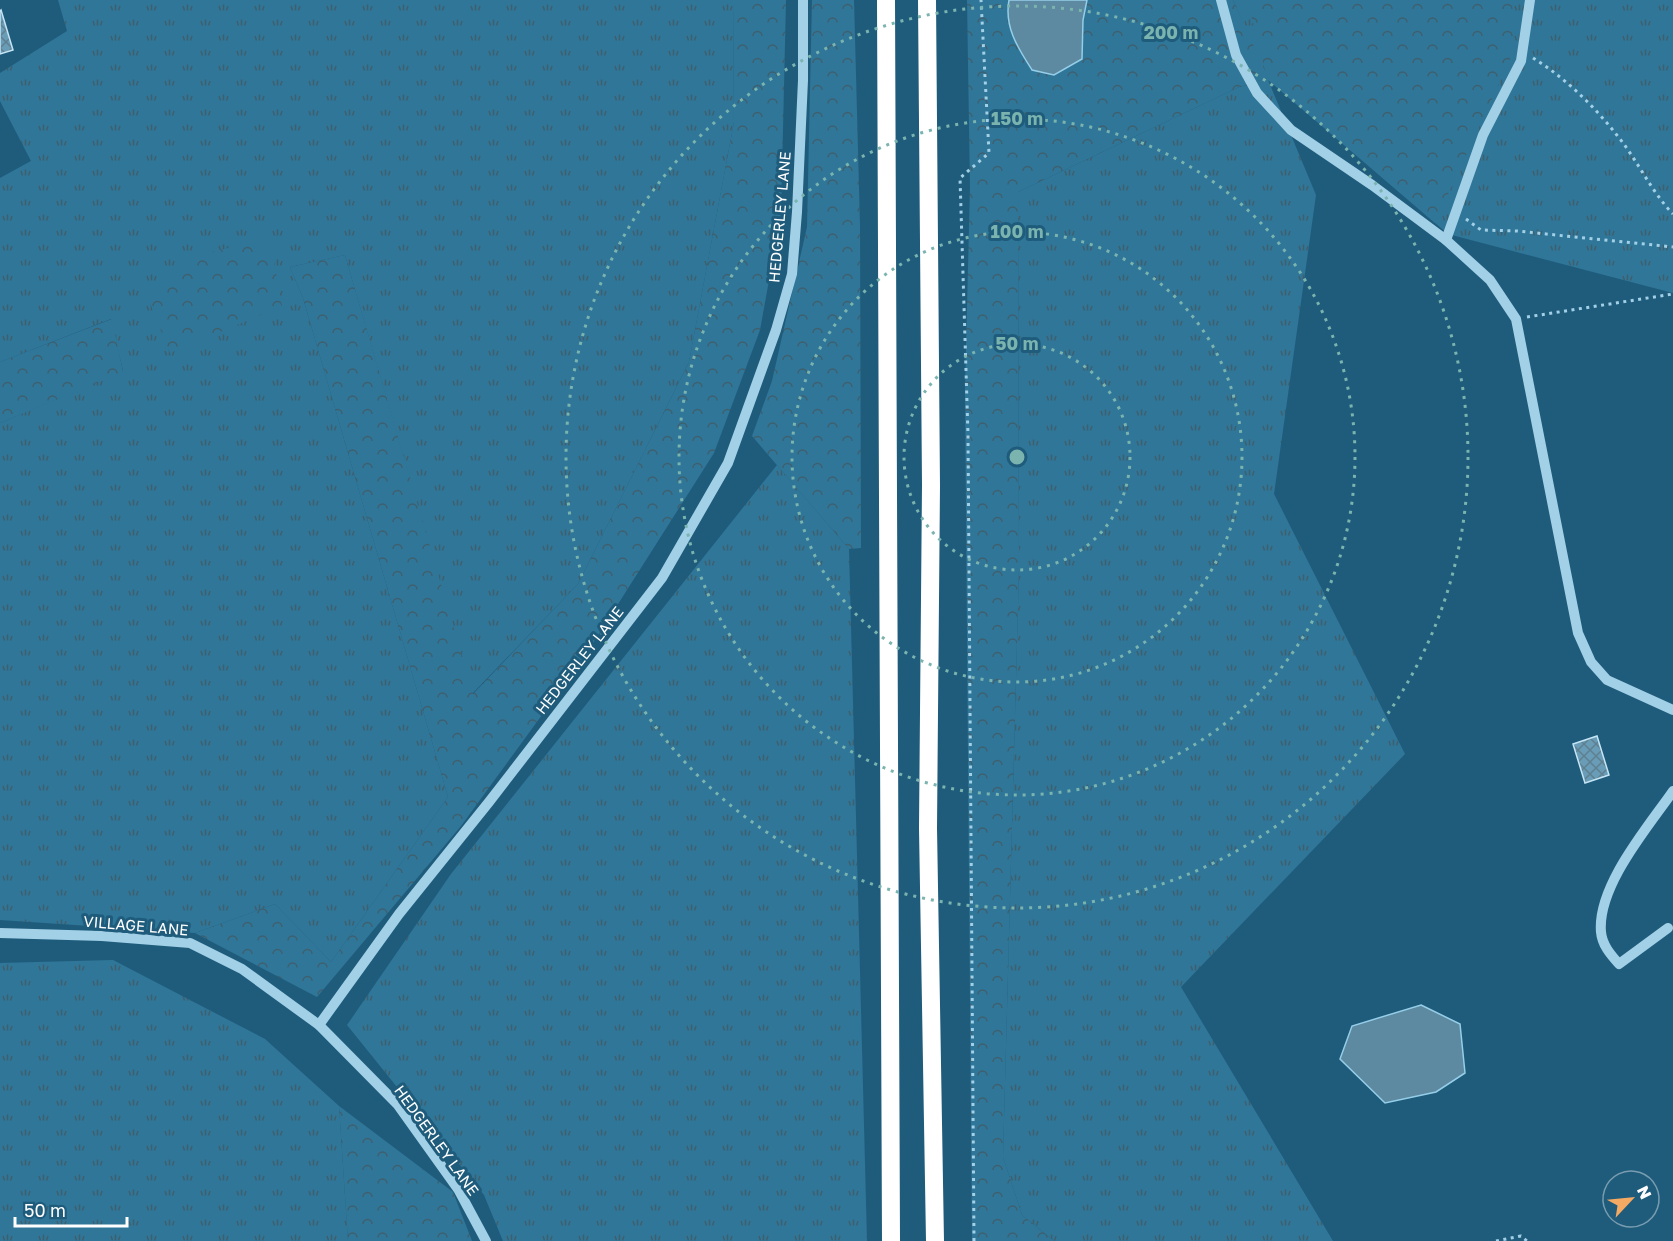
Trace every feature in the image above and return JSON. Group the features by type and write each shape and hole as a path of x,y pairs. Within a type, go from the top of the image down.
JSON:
{"highway":[{"path":"886,0 891,1241"},
{"path":"927,0 931,485 928,828 935,1241"}],"street":[{"name":"HEDGERLEY LANE","path":"486,1241 458,1190 398,1106 318,1025 399,914 489,802 662,578 728,463 776,330 792,274 798,212 803,80 802,0"},
{"path":"1221,0 1236,55 1257,93 1291,130 1372,185 1446,240 1490,280 1516,319 1578,633 1591,662 1607,680 1673,710"},
{"path":"1446,240 1483,135 1521,61 1530,0"},
{"path":"1668,928 1619,964 1607,950 1601,933 1604,905 1617,872 1673,790"},
{"name":"VILLAGE LANE","path":"0,933 102,936 190,943 242,969 318,1025"}],"path":[{"path":"974,1241 968,435 960,178 989,153 981,0"},
{"path":"1522,52 1544,65 1585,100 1617,135 1659,199 1673,214"},
{"path":"1456,212 1481,230 1517,231 1673,248"},
{"path":"1516,319 1673,294"},
{"path":"1496,1241 1521,1236 1527,1241"}],"green space":[{"path":"58,0 733,0 734,122 689,362 578,584 472,694 345,255 290,267 303,298 448,797 331,962 275,904 195,933 0,920 0,423 123,371 111,319 0,362 0,178 31,161 0,101 0,73 67,31"},
{"path":"733,0 786,0 781,214 760,330 714,453 585,656 461,826 317,997 195,933 275,904 331,962 448,797 303,298 290,267 345,255 473,694 578,584 689,362 734,122"},
{"path":"812,0 854,0 860,226 861,548 849,549 752,436 772,381 807,227"},
{"path":"967,0 1233,0 1266,73 1247,0 1512,0 1515,49 1435,223 1267,78 1237,88 1018,192 1019,569 1003,1157 1022,1215 1054,1241 972,1241 965,389 970,187"},
{"path":"1233,0 1673,0 1673,293 1448,234 1268,80 1316,195 1274,494 1405,754 1181,987 1333,1241 1054,1241 1022,1215 1003,1157 1019,569 1018,192 1237,88 1267,78"},
{"path":"270,239 282,306 170,353 148,298 206,253"},
{"path":"112,319 123,372 0,423 0,362"},
{"path":"777,465 849,549 867,1241 503,1241 484,1195 347,1025 451,874"},
{"path":"113,960 265,1039 339,1106 348,1241 0,1241 0,963"},
{"path":"339,1106 453,1192 472,1241 348,1241"}],"shaded area":[{"path":"1009,0 1087,0 1083,20 1082,59 1054,75 1032,70 1010,28"},
{"path":"1421,1005 1460,1024 1465,1073 1436,1092 1385,1103 1340,1059 1352,1026"}],"building":[{"path":"0,11 13,50 0,54"},
{"path":"1597,736 1609,775 1585,783 1573,744"}]}
